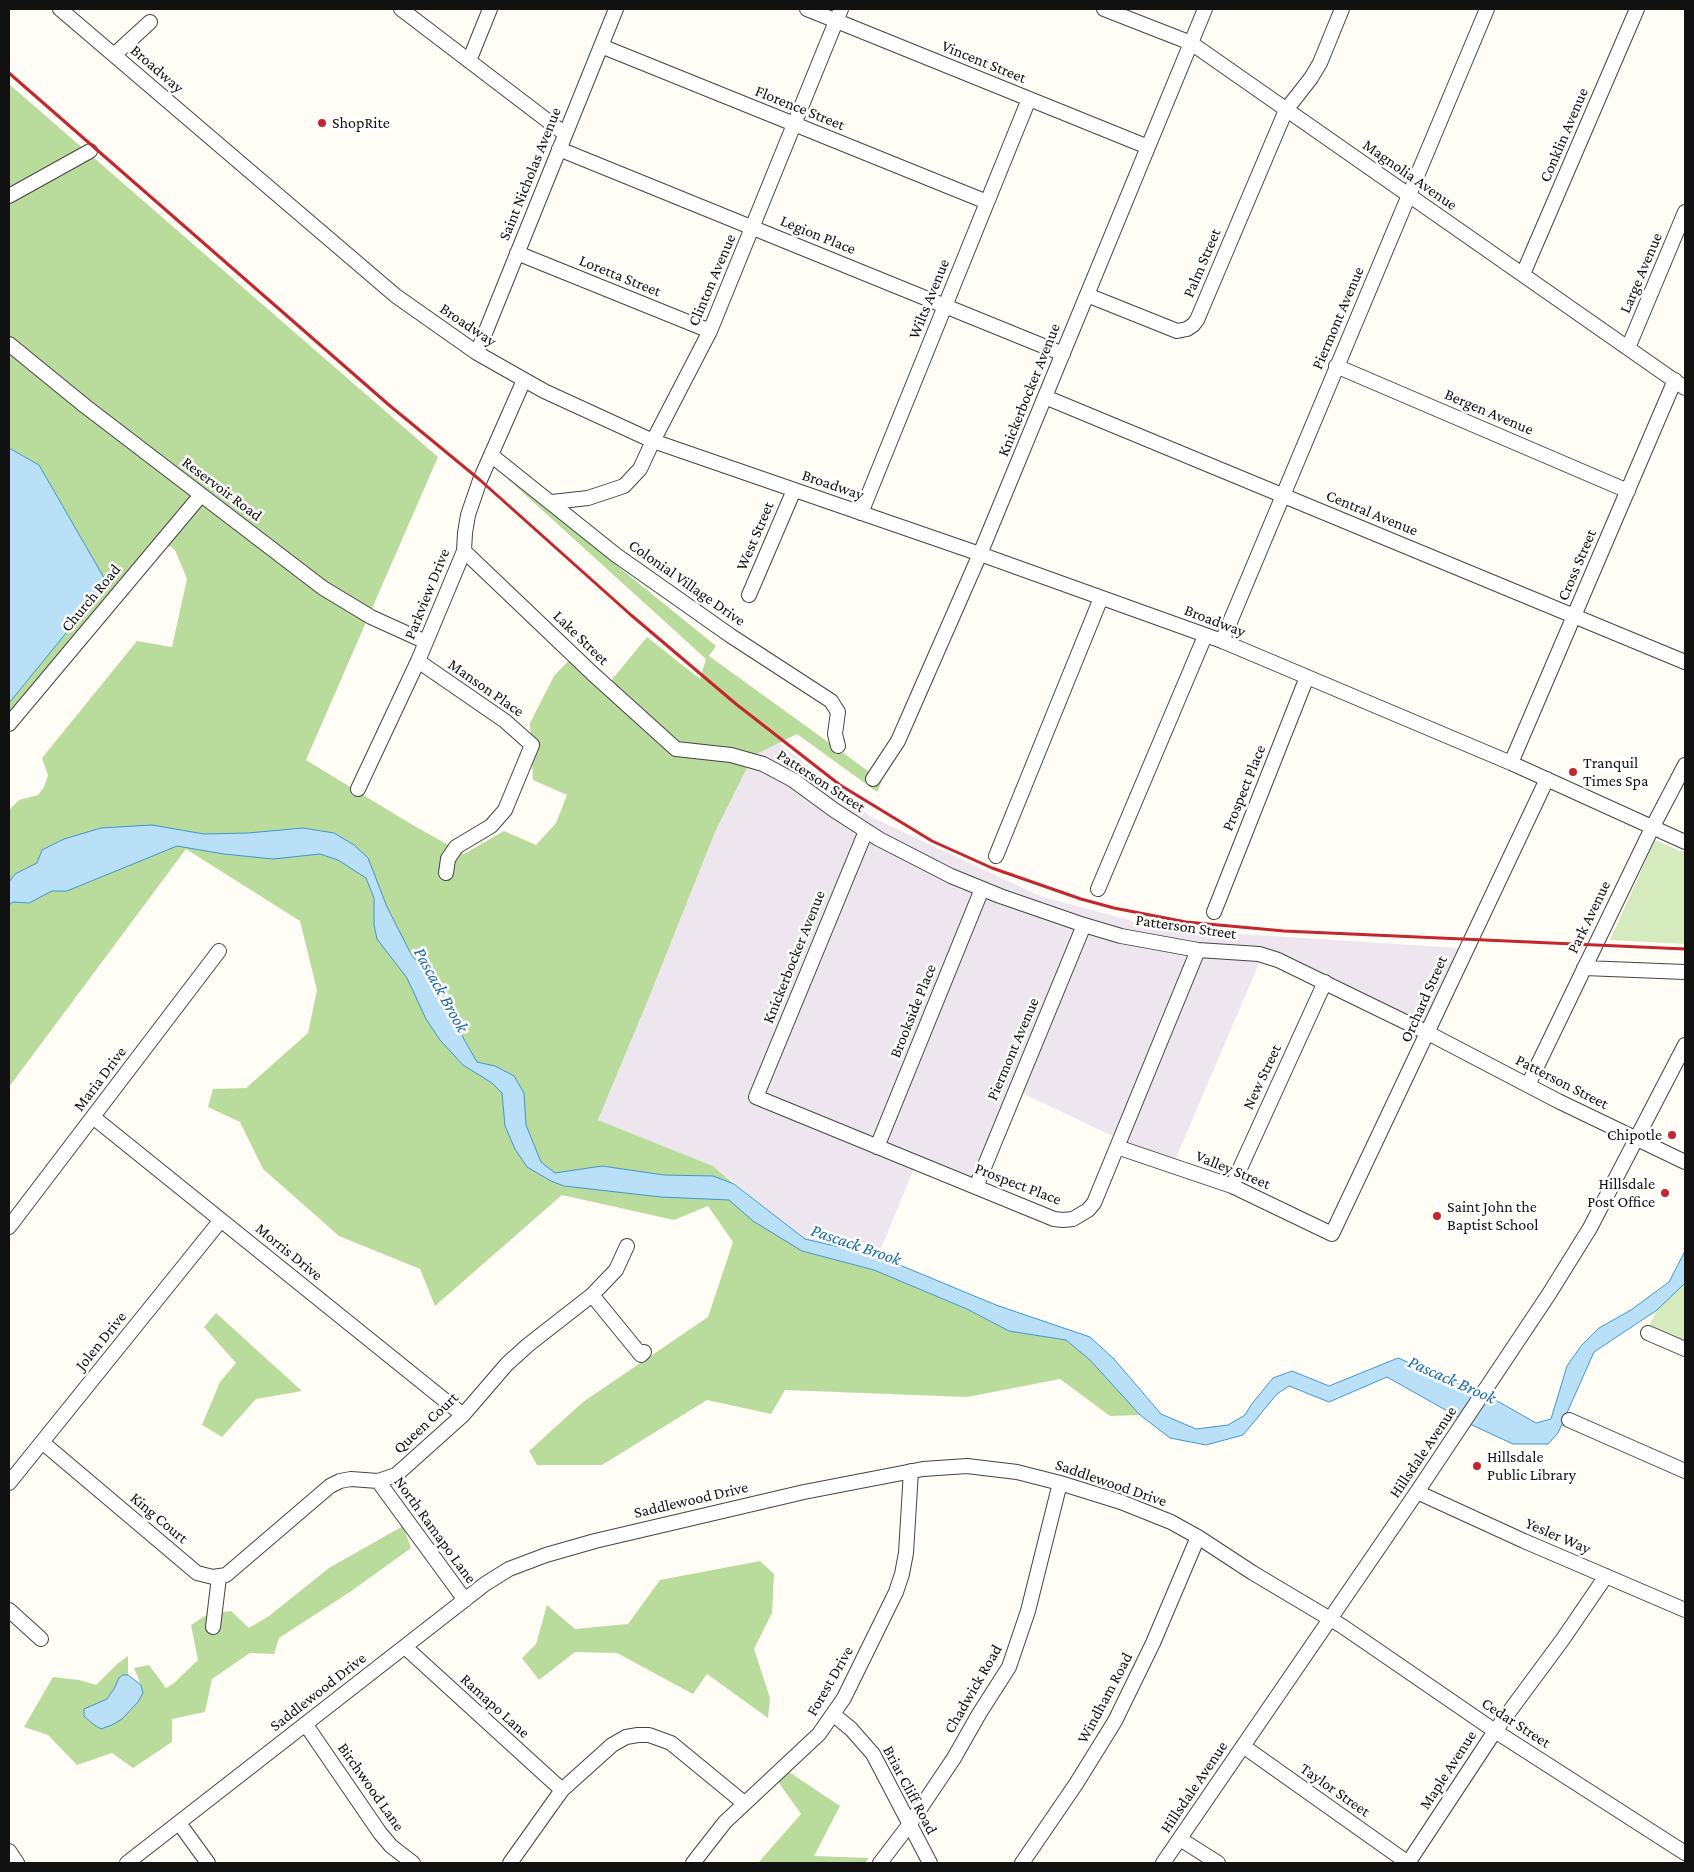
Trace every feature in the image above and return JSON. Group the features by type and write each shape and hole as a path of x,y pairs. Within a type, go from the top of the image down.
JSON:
{"street":[{"name":"Broadway","path":"60,9 369,274 439,327 477,352 524,380 576,407 653,442 980,554 1222,641 1511,763 1685,842"},
{"path":"401,9 565,134"},
{"path":"469,60 490,9"},
{"name":"Saint Nicholas Avenue","path":"477,352 616,9"},
{"name":"Vincent Street","path":"807,9 839,15 1029,99 1148,147"},
{"name":"Magnolia Avenue","path":"1104,9 1191,43 1680,384"},
{"name":"Knickerbocker Avenue","path":"872,779 898,740 980,554 1205,9"},
{"name":"Palm Street","path":"1087,295 1176,331 1193,325 1286,110 1320,63 1342,9"},
{"name":"Piermont Avenue","path":"1222,641 1487,9"},
{"name":"Conklin Avenue","path":"1523,274 1637,9"},
{"name":"Clinton Avenue","path":"552,502 588,498 624,486 640,470 710,331 839,15"},
{"path":"114,55 150,22"},
{"name":"Florence Street","path":"601,46 987,202"},
{"name":"Wilts Avenue","path":"861,513 1029,99"},
{"name":"Legion Place","path":"559,149 1063,354"},
{"path":"9,196 90,150"},
{"name":"Large Avenue","path":"1628,348 1685,212"},
{"name":"Loretta Street","path":"517,253 710,331"},
{"name":"Reservoir Road","path":"9,344 84,406 340,599 395,629 426,642"},
{"name":"Bergen Avenue","path":"1336,366 1628,490"},
{"name":"Parkview Drive","path":"358,789 418,661 464,551 468,515 480,480 524,380"},
{"name":"Cross Street","path":"1511,763 1628,490 1680,384"},
{"name":"Central Avenue","path":"1045,397 1685,662"},
{"name":"Colonial Village Drive","path":"491,455 616,555 731,636 831,701 838,712 835,734 838,746"},
{"name":"West Street","path":"749,595 794,490"},
{"name":"Church Road","path":"9,724 201,495"},
{"name":"Lake Street","path":"464,551 593,674 676,749"},
{"path":"996,856 1101,598"},
{"path":"1098,889 1205,636"},
{"name":"Manson Place","path":"418,661 505,721 532,745 505,810 491,826 456,847 448,859 446,872"},
{"name":"Prospect Place","path":"1214,912 1307,677"},
{"name":"Patterson Street","path":"676,749 731,756 763,764 794,780 866,830 914,858 982,889 1084,925 1150,942 1198,950 1260,954 1278,960 1685,1162"},
{"name":"Park Avenue","path":"1528,1085 1652,828 1685,765"},
{"name":"Orchard Street","path":"1332,1234 1547,779"},
{"name":"Knickerbocker Avenue","path":"756,1097 866,830"},
{"name":"Brookside Place","path":"876,1146 982,889"},
{"name":"Piermont Avenue","path":"976,1187 1084,925"},
{"name":"Prospect Place","path":"756,1097 1054,1219 1073,1219 1088,1210 1094,1203 1198,950"},
{"name":"Maria Drive","path":"9,1227 219,951"},
{"path":"1584,968 1685,972"},
{"name":"New Street","path":"1232,1186 1325,982"},
{"name":"Hillsdale Avenue","path":"1163,1863 1488,1387 1585,1236 1685,1045"},
{"name":"Morris Drive","path":"93,1117 463,1415"},
{"name":"Valley Street","path":"1118,1147 1232,1186 1332,1234"},
{"name":"Jolen Drive","path":"9,1484 221,1220"},
{"name":"Queen Court","path":"219,1577 232,1571 330,1486 340,1481 351,1479 378,1481 396,1475 463,1415 521,1351 592,1295 616,1270 627,1246"},
{"path":"592,1295 640,1355 644,1352"},
{"path":"1648,1333 1685,1349"},
{"path":"1569,1420 1685,1471"},
{"name":"King Court","path":"42,1442 198,1573 205,1576 219,1577"},
{"name":"Saddlewood Drive","path":"127,1863 502,1573 546,1555 595,1541 804,1492 911,1471 944,1467 990,1468 1017,1472 1121,1502 1171,1522 1330,1619"},
{"name":"Forest Drive","path":"693,1863 709,1840 744,1803 819,1734 844,1698 899,1583 906,1553 911,1471"},
{"name":"North Ramapo Lane","path":"378,1481 465,1600"},
{"name":"Chadwick Road","path":"880,1863 909,1826 954,1758 1009,1667 1028,1611 1060,1483"},
{"name":"Yesler Way","path":"1417,1492 1685,1610"},
{"name":"Windham Road","path":"1022,1863 1076,1784 1115,1721 1153,1643 1198,1537"},
{"name":"Maple Avenue","path":"1408,1863 1495,1731 1563,1639 1606,1576"},
{"path":"213,1627 219,1577"},
{"path":"9,1610 41,1639"},
{"name":"Cedar Street","path":"1330,1619 1495,1731 1685,1853"},
{"name":"Ramapo Lane","path":"405,1647 562,1790"},
{"name":"Briar Cliff Road","path":"834,1715 851,1728 873,1754 930,1863"},
{"name":"Birchwood Lane","path":"306,1725 380,1834 391,1846 413,1863"},
{"path":"510,1863 562,1790 615,1742 632,1736 650,1735 671,1743 744,1803"},
{"name":"Taylor Street","path":"1243,1746 1408,1863"},
{"path":"179,1823 208,1863"},
{"path":"1180,1839 1218,1863"},
{"path":"9,1851 16,1863"}],"shaded area":[{"path":"779,743 871,817 1040,896 1162,929 1460,948 1421,1027 1263,954 1173,1165 1018,1091 975,1189 915,1166 878,1256 805,1239 713,1166 598,1120 715,832 753,756"}],"green space":[{"path":"9,84 438,457 306,760 464,854 504,831 536,845 556,823 567,795 533,780 530,723 554,676 573,656 605,688 647,637 700,679 706,659 487,460 716,646 709,656 882,781 877,792 797,734 753,756 715,832 598,1120 713,1166 802,1251 874,1270 967,1309 1009,1331 1066,1340 1090,1360 1140,1415 1110,1416 1060,1379 967,1397 785,1390 771,1414 707,1400 602,1465 537,1465 529,1451 583,1402 708,1317 733,1242 708,1206 674,1220 562,1195 435,1306 420,1269 339,1236 263,1169 240,1122 208,1107 213,1089 246,1088 308,1033 317,990 300,921 186,849 9,1087 9,810 19,800 38,795 44,787 48,775 42,758 137,641 172,647 187,579 175,550 163,541 9,724 9,703 39,465 9,448"},
{"path":"1655,840 1685,853 1685,944 1610,940"},
{"path":"1685,1283 1685,1341 1649,1326 1657,1310"},
{"path":"216,1313 302,1391 256,1399 222,1437 202,1425 220,1382 236,1363 204,1327"},
{"path":"403,1526 411,1548 350,1592 279,1638 274,1654 250,1653 212,1679 205,1712 172,1719 172,1742 133,1768 112,1753 77,1765 48,1735 24,1727 53,1677 79,1680 96,1685 128,1656 128,1675 123,1675 119,1678 107,1699 84,1716 101,1729 141,1685 134,1668 149,1665 166,1688 174,1683 198,1660 191,1625 208,1614 231,1611 249,1628 269,1616 329,1568"},
{"path":"760,1561 774,1574 772,1613 754,1649 770,1698 768,1718 707,1674 693,1694 617,1653 575,1652 539,1680 522,1658 536,1644 547,1605 575,1629 628,1624 660,1580"},
{"path":"789,1772 840,1806 814,1856 869,1858 865,1863 758,1863 801,1814 777,1780"}],"water":[{"path":"9,448 39,465 107,583 9,703"},
{"path":"152,825 204,834 248,833 303,828 334,833 354,845 368,858 387,907 411,954 429,978 477,1062 495,1066 514,1076 524,1093 526,1125 541,1162 555,1173 602,1166 664,1175 713,1176 734,1184 805,1239 878,1256 996,1305 1090,1337 1114,1359 1161,1414 1196,1429 1228,1425 1245,1415 1273,1378 1292,1371 1329,1386 1398,1358 1492,1398 1536,1423 1551,1419 1567,1366 1581,1346 1599,1328 1631,1310 1669,1282 1685,1251 1685,1283 1657,1310 1594,1352 1558,1433 1548,1444 1513,1444 1474,1426 1387,1377 1329,1402 1289,1386 1277,1394 1243,1435 1206,1445 1170,1438 1140,1415 1090,1360 1066,1340 1009,1331 967,1309 874,1270 802,1251 753,1221 729,1200 661,1197 564,1186 527,1167 515,1149 505,1126 502,1093 492,1083 463,1065 440,1040 426,1019 407,978 377,939 374,925 374,898 366,878 338,860 320,854 273,859 224,854 177,846 67,891 52,891 29,903 13,902 9,905 9,882 15,874 37,863 42,850 64,839 101,828"},
{"path":"123,1675 128,1675 141,1685 143,1693 138,1702 122,1719 101,1729 84,1716 84,1709 107,1699 119,1678"}],"railway":[{"path":"9,73 389,405 480,480 631,615 736,704 840,785 932,841 992,868 1081,899 1114,908 1186,922 1284,931 1685,949"}],"place":[{"name":"ShopRite","path":"322,123"},
{"name":"Tranquil Times Spa","path":"1573,772"},
{"name":"Chipotle","path":"1672,1135"},
{"name":"Hillsdale Post Office","path":"1665,1193"},
{"name":"Saint John the Baptist School","path":"1437,1216"},
{"name":"Hillsdale Public Library","path":"1477,1466"}],"water label":[{"name":"Pascack Brook","path":"441,990"},
{"name":"Pascack Brook","path":"856,1245"},
{"name":"Pascack Brook","path":"1452,1380"}]}
